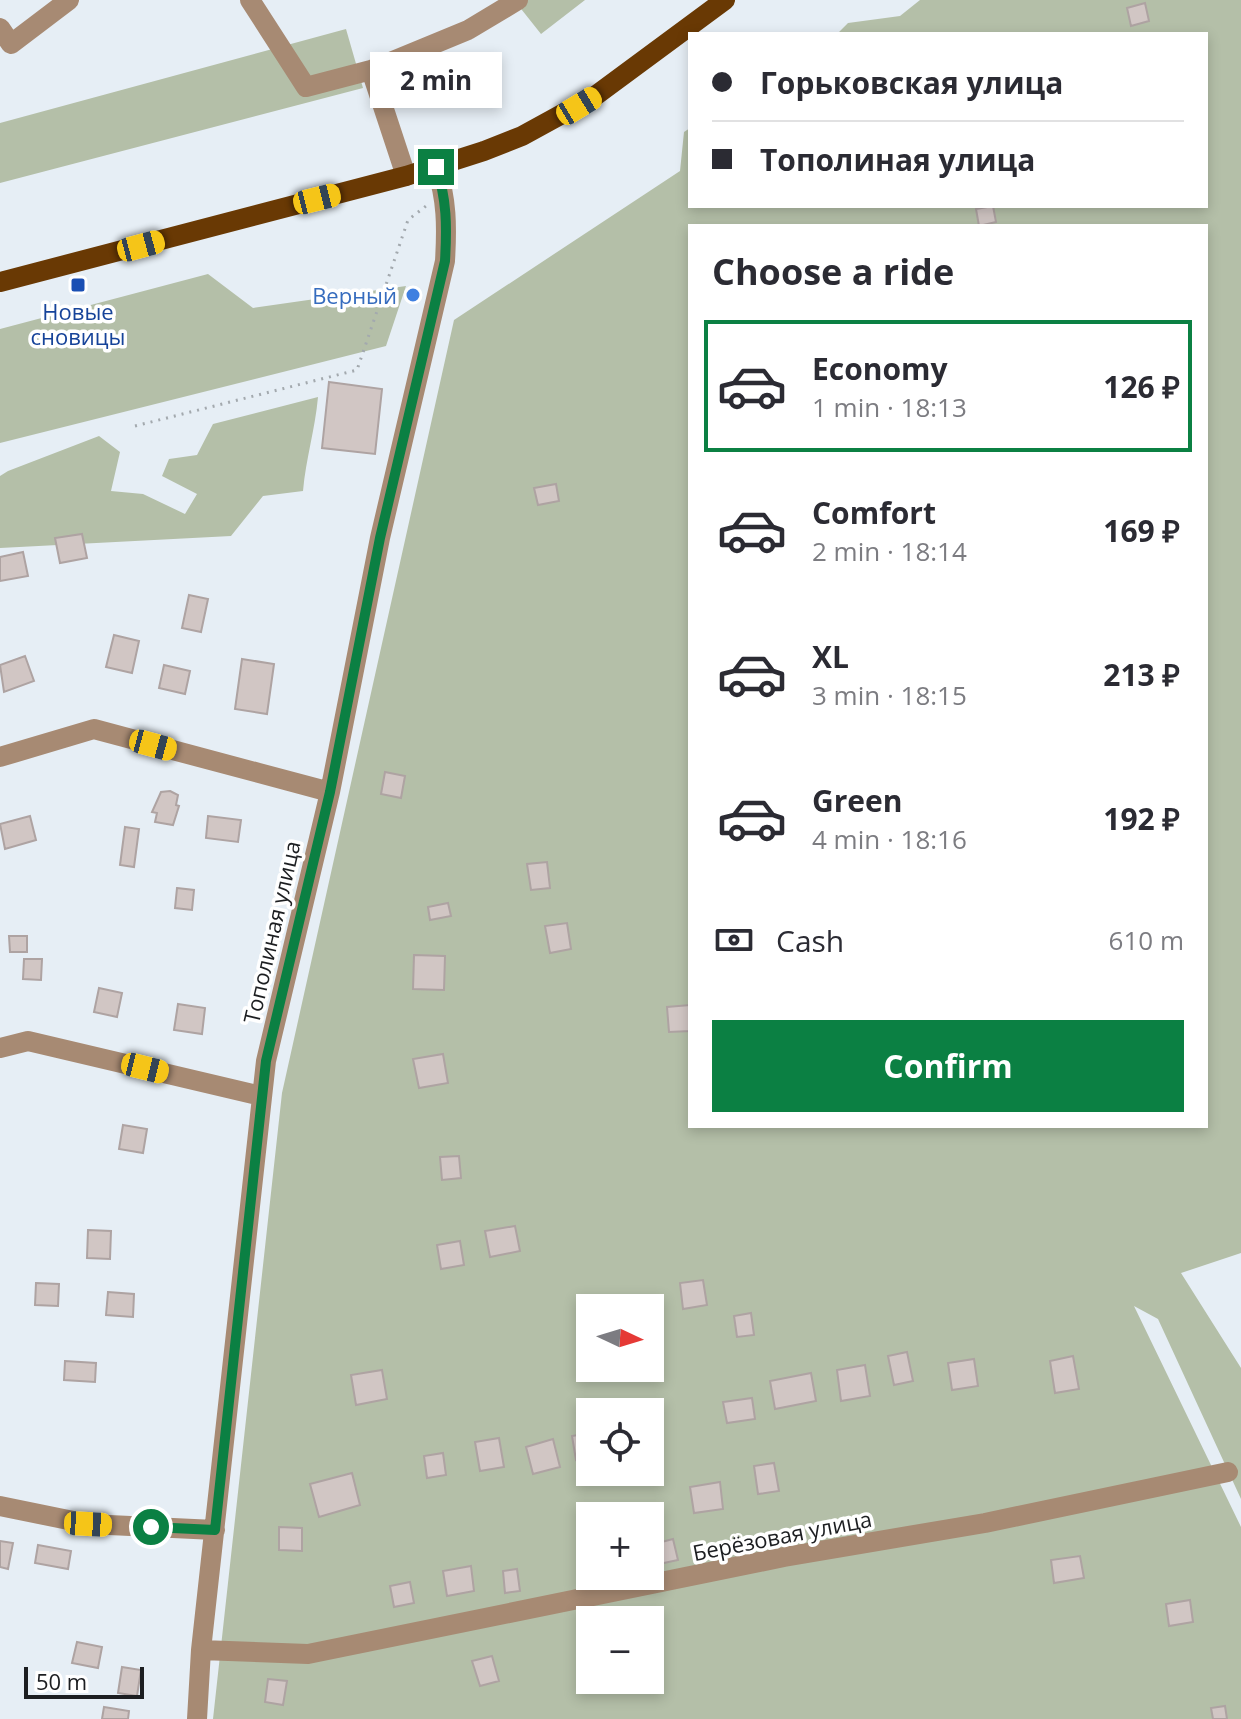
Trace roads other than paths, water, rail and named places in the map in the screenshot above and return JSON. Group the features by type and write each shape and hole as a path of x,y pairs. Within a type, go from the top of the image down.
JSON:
{"main road":[{"path":"0,282 406,176 522,136 563,116 615,83 725,0"}],"street":[{"path":"0,28 11,44 69,0"},
{"path":"250,0 306,87 371,70 468,30 509,3"},
{"path":"371,70 406,176"},
{"name":"Тополиная улица","path":"197,1719 201,1650 266,1061 330,792 380,538 445,261 448,222 445,192 436,167"},
{"path":"0,757 94,729 330,792"},
{"path":"0,1048 28,1041 261,1096"},
{"name":"Берёзовая улица","path":"201,1650 308,1654 784,1557 985,1523 1228,1472"},
{"path":"0,1506 88,1524 215,1530"}],"place":[{"name":"Новые сновицы","path":"78,285"},
{"name":"Верный","path":"413,295"}]}
